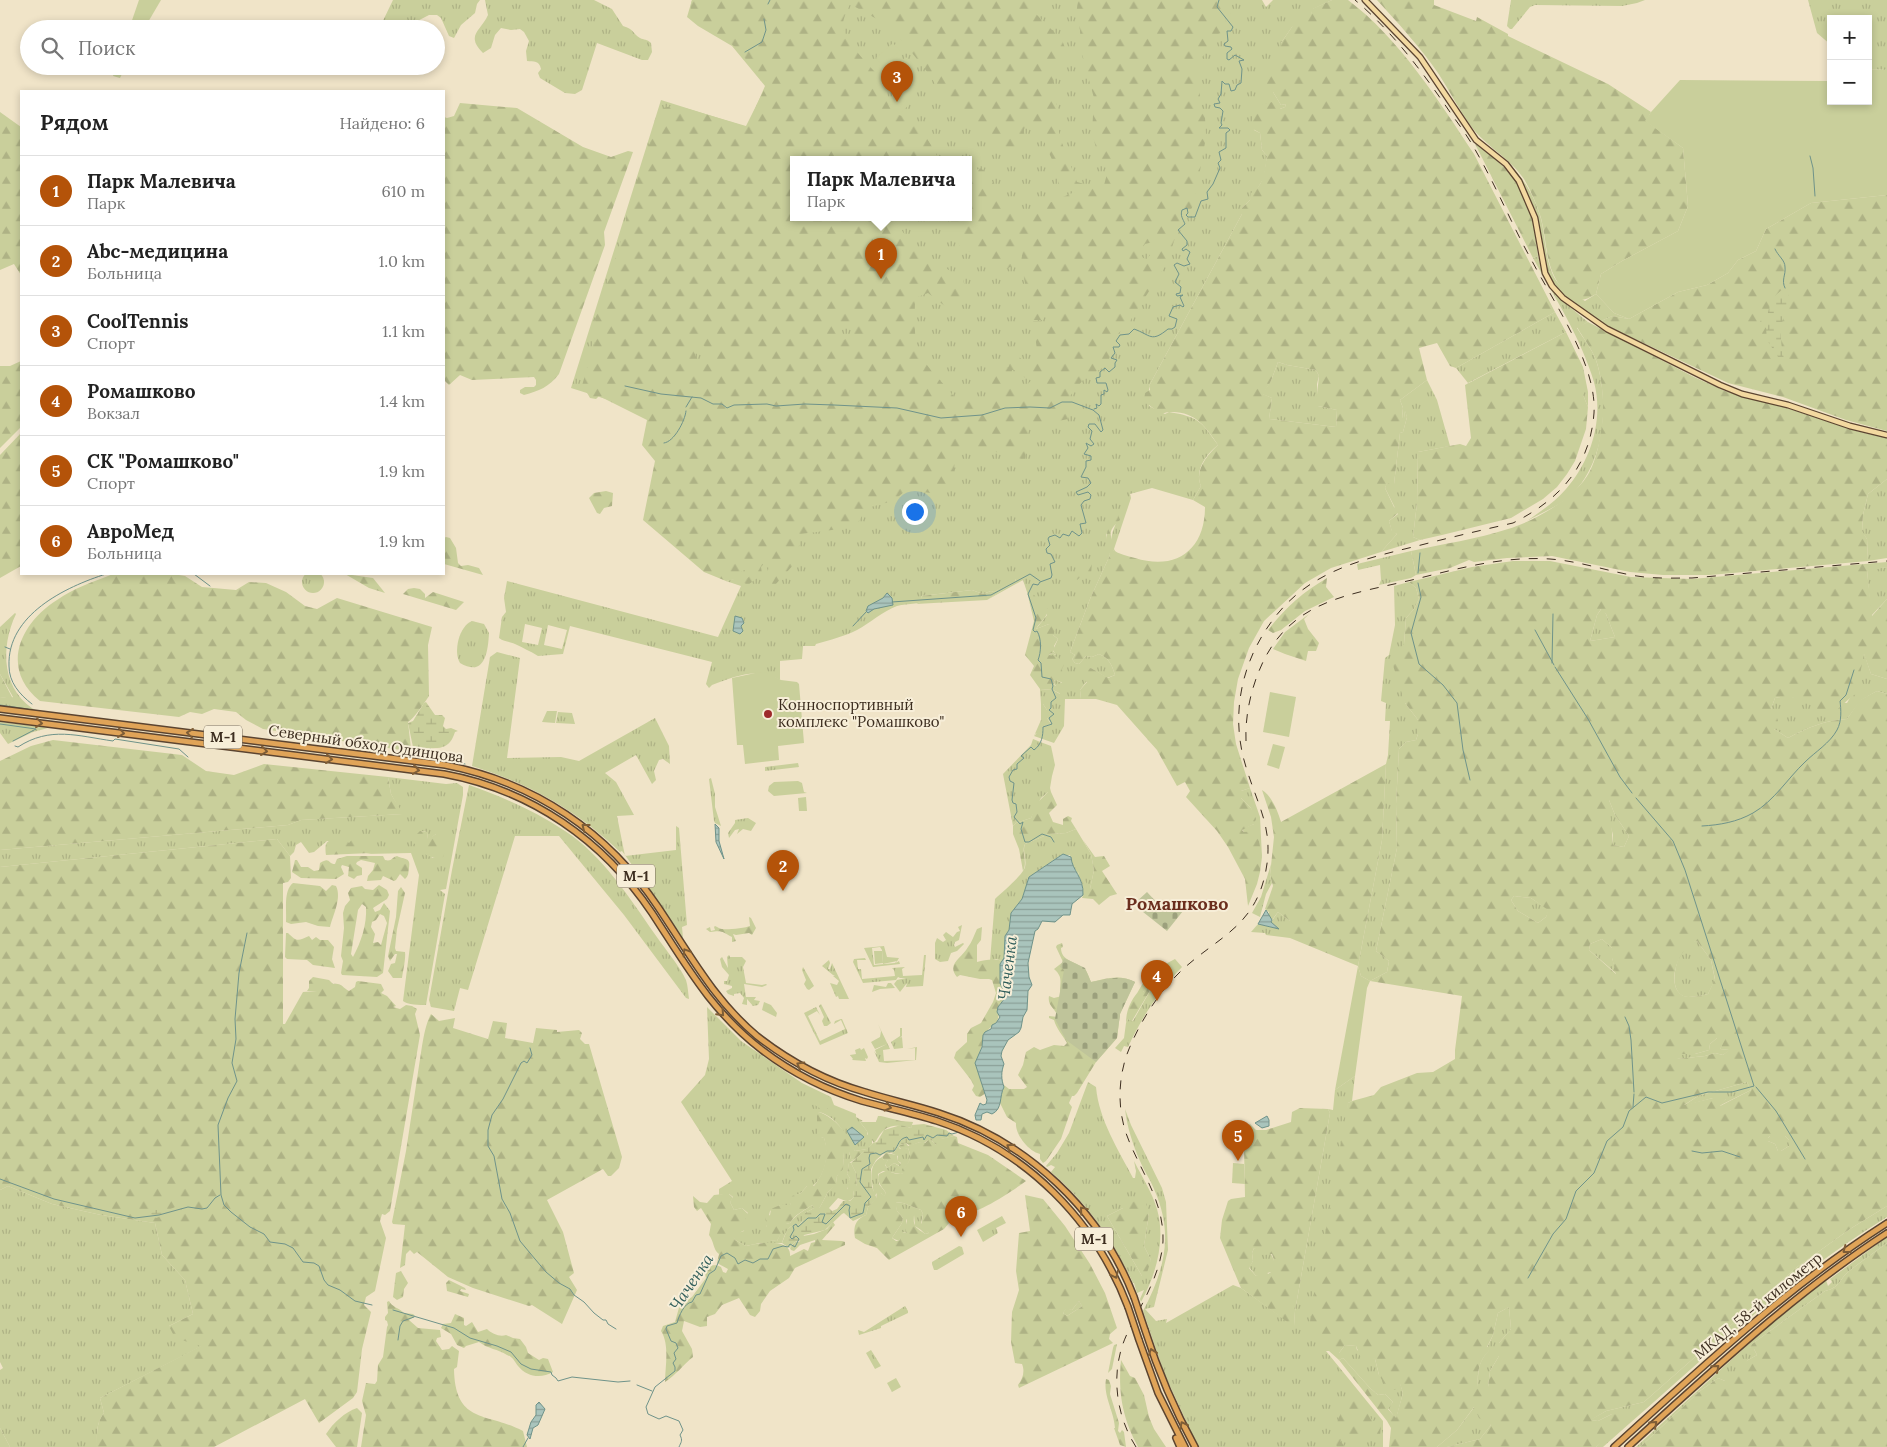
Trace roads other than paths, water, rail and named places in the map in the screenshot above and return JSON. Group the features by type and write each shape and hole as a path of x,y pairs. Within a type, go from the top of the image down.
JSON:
{"highway":[{"name":"Северный обход Одинцова","path":"0,710 437,764 473,771 509,783 563,811 587,828 619,857 649,894 710,987 748,1027 794,1061 844,1086 935,1111 964,1122 1002,1142 1033,1162 1072,1197 1100,1232 1122,1269 1134,1297 1171,1402 1195,1447"},
{"name":"Северный обход Одинцова","path":"0,718 427,771 470,779 506,791 544,809 565,822 613,863 642,899 703,992 742,1034 790,1069 812,1081 842,1094 954,1127 1003,1152 1043,1182 1065,1203 1093,1237 1114,1273 1128,1307 1158,1394 1184,1447"},
{"name":"МКАД, 58-й километр","path":"1614,1447 1780,1299 1857,1243 1887,1224"},
{"name":"МКАД, 58-й километр","path":"1628,1447 1786,1306 1863,1248 1887,1233"},
{"path":"1158,1394 1180,1447"}],"main road":[{"path":"1365,0 1420,57 1476,140 1506,164 1519,181 1535,218 1545,273 1552,286 1564,298 1607,329 1720,385 1742,394 1887,435"}],"water":[{"path":"887,593 892,598 893,605 874,609 868,613 866,611 868,606 883,598"},
{"path":"735,616 742,618 744,623 741,626 743,631 740,634 733,631"},
{"path":"715,824 719,828 719,841 724,859 716,842"},
{"path":"1063,854 1071,857 1073,866 1082,883 1083,895 1072,904 1070,915 1063,915 1055,922 1042,921 1035,931 1028,963 1029,977 1032,985 1028,991 1027,1010 1019,1032 1008,1040 1002,1051 1004,1087 999,1106 992,1114 987,1112 982,1114 981,1120 976,1120 975,1115 980,1103 986,1104 987,1100 975,1063 982,1047 983,1035 991,1029 992,1025 1000,1017 997,1012 998,1007 1005,998 1000,983 1000,964 1004,958 1005,936 1009,930 1011,913 1022,899 1029,877"},
{"path":"1266,910 1272,920 1271,922 1279,929 1258,924"},
{"path":"1267,1116 1269,1126 1262,1128 1255,1123"},
{"path":"852,1127 864,1137 855,1145 847,1131"},
{"path":"539,1402 545,1409 538,1425 533,1428 530,1439 527,1435 531,1422 536,1415 536,1405"}],"waterway":[{"path":"768,4 770,0"},
{"name":"Чаченка","path":"1094,409 1097,408 1096,404 1099,406 1101,404 1101,395 1104,394 1104,390 1107,392 1108,390 1106,383 1097,383 1096,378 1100,377 1100,372 1105,368 1109,372 1115,367 1117,360 1111,358 1115,353 1113,347 1119,347 1120,345 1116,341 1120,335 1129,334 1134,329 1154,337 1158,336 1168,329 1175,327 1177,319 1169,316 1173,307 1184,306 1180,297 1183,295 1177,296 1176,294 1180,293 1181,287 1175,282 1179,274 1174,265 1177,263 1184,266 1190,264 1187,259 1190,252 1186,249 1183,251 1182,249 1187,245 1187,241 1178,230 1185,224 1181,212 1187,208 1188,213 1186,215 1188,217 1195,217 1201,201 1208,199 1207,192 1220,168 1218,163 1221,160 1219,152 1226,148 1226,133 1230,130 1228,128 1219,128 1222,125 1223,111 1215,107 1214,104 1220,103 1218,99 1221,94 1222,81 1225,84 1229,84 1231,91 1235,90 1237,85 1241,83 1242,69 1239,61 1244,60 1235,55 1229,60 1227,59 1227,53 1232,49 1224,44 1228,41 1227,31 1231,31 1233,27 1217,7 1219,0"},
{"path":"745,52 762,42 766,30 764,19"},
{"path":"1810,156 1815,196"},
{"path":"1775,249 1785,265 1783,282 1785,288"},
{"name":"Чаченка","path":"625,386 661,394 701,398 713,404 722,404 727,408 734,405 767,404 776,406 834,405 897,408 941,418 982,415 1005,408 1050,408 1062,402 1072,402 1093,410 1099,415 1103,430 1101,432 1095,424 1089,424 1088,427 1092,431 1090,439 1094,444 1091,446 1086,443 1088,448 1084,454 1091,456 1091,460 1086,461 1086,467 1081,477 1088,478 1091,483 1076,492 1078,495 1088,492 1091,495 1090,499 1084,501 1081,505 1086,523 1080,524 1082,533 1079,536 1072,531 1069,536 1063,534 1060,538 1055,535 1049,537 1050,545 1046,549 1055,562 1050,564 1051,578 1040,582 1038,585 1033,584 1028,594 1036,618 1033,630 1037,631 1040,638 1038,660 1041,663 1042,677 1051,679 1052,689 1056,698 1051,702 1049,710 1054,714 1049,718 1052,724 1043,727 1039,745 1034,750 1031,747 1021,756 1024,758 1017,764 1017,769 1013,770 1009,777 1010,781 1014,783 1012,800 1016,804 1017,812 1014,817 1020,824 1023,822 1021,829 1025,842 1029,842 1042,834 1051,837 1054,842"},
{"path":"686,407 692,397"},
{"path":"664,443 672,439 684,420 686,411"},
{"path":"1418,573 1420,553"},
{"path":"892,602 991,595 1030,574 1040,581"},
{"path":"32,704 16,687 9,672 11,648 18,632 28,618 57,595 103,575"},
{"path":"195,575 210,586"},
{"path":"1418,583 1421,597 1411,633 1419,664 1443,685 1457,703 1463,750 1470,780"},
{"path":"853,626 867,611"},
{"path":"1552,663 1553,614"},
{"path":"1535,630 1554,665"},
{"path":"5,647 10,649"},
{"path":"1555,667 1588,719 1620,777 1632,793"},
{"path":"1702,826 1735,821 1761,808 1834,735 1840,723 1840,701 1846,695 1854,670"},
{"path":"0,705 28,709"},
{"path":"0,724 36,729 13,741"},
{"path":"15,746 18,747 41,736 64,734 113,741 115,739 179,749 188,757"},
{"path":"428,755 430,749"},
{"path":"420,756 465,764"},
{"path":"1528,1278 1553,1234 1566,1219 1576,1191 1594,1173 1607,1141 1623,1127 1629,1111 1646,1097 1662,1103 1708,1092 1732,1092 1754,1086 1685,870 1673,841 1636,798"},
{"path":"247,933 239,973 235,1019 236,1039 232,1063 237,1081 228,1098 218,1125 221,1195 224,1205 250,1227 264,1234 270,1242 285,1244 293,1248 303,1262 314,1263 319,1266 328,1285 340,1290 355,1301 372,1305"},
{"path":"1625,1017 1629,1026 1631,1040 1634,1092"},
{"path":"530,1048 532,1055 527,1063 524,1061 521,1063 503,1099 492,1115 488,1130 488,1146 494,1156 502,1199 510,1213 520,1241 546,1272 570,1289 594,1313 616,1329"},
{"path":"1756,1087 1776,1111 1805,1159"},
{"path":"1633,1107 1634,1094"},
{"name":"Чаченка","path":"679,1447 682,1440 680,1435 683,1430 679,1421 666,1416 659,1419 648,1414 646,1407 655,1387 675,1371 673,1363 676,1359 674,1353 678,1348 676,1343 671,1341 666,1329 667,1326 677,1323 684,1307 692,1302 696,1295 700,1294 709,1274 715,1270 721,1256 727,1253 735,1258 738,1264 745,1260 753,1263 760,1259 768,1259 773,1249 783,1246 788,1247 790,1244 795,1247 799,1239 796,1236 792,1239 790,1237 794,1230 793,1226 796,1224 798,1227 808,1218 816,1218 820,1214 825,1214 822,1222 826,1224 846,1204 850,1206 850,1218 863,1213 865,1203 871,1197 860,1182 862,1169 870,1164 870,1154 876,1153 880,1155 887,1151 894,1151 900,1141 907,1137 909,1140 923,1137 924,1140 927,1135 933,1138 937,1135 947,1136 949,1133 959,1132"},
{"path":"1692,1151 1702,1153 1722,1151 1740,1157"},
{"path":"0,1179 54,1199 135,1218 159,1215 188,1207 207,1208 220,1195"},
{"path":"393,1310 454,1328 470,1338 511,1352 521,1364 531,1369 551,1372 558,1381 572,1377 618,1382 630,1381"},
{"path":"398,1340 400,1326 403,1321 414,1317"},
{"path":"637,1385 652,1391"},
{"path":"523,1447 528,1438"}],"railway":[{"path":"1136,1447 1123,1420 1119,1406 1117,1392 1118,1362 1127,1334 1154,1277 1163,1241 1160,1214 1152,1190 1129,1141 1122,1119 1120,1095 1122,1072 1134,1038 1158,997 1181,971 1242,920 1252,908 1265,875 1268,859 1267,832 1246,767 1239,729 1241,691 1253,654 1261,637 1272,621 1287,604 1320,578 1339,569 1400,550 1513,523 1545,504 1569,480 1579,465 1586,450 1594,413 1593,394 1582,355 1474,148 1419,69 1395,40 1355,0"},
{"path":"1246,741 1247,715 1253,688 1271,647 1286,628 1304,614 1345,596 1466,567 1516,559 1560,560 1654,578 1692,578 1887,561"}],"place":[{"name":"CoolTennis","path":"897,102"},
{"name":"Парк Малевича","path":"881,279"},
{"name":"Конноспортивный комплекс \"Ромашково\"","path":"768,714"},
{"name":"Abc-медицина","path":"783,891"},
{"name":"Ромашково","path":"1157,1001"},
{"name":"СК \"Ромашково\"","path":"1238,1161"},
{"name":"АвроМед","path":"961,1237"}],"district":[{"name":"Ромашково","path":"1177,904"}]}
